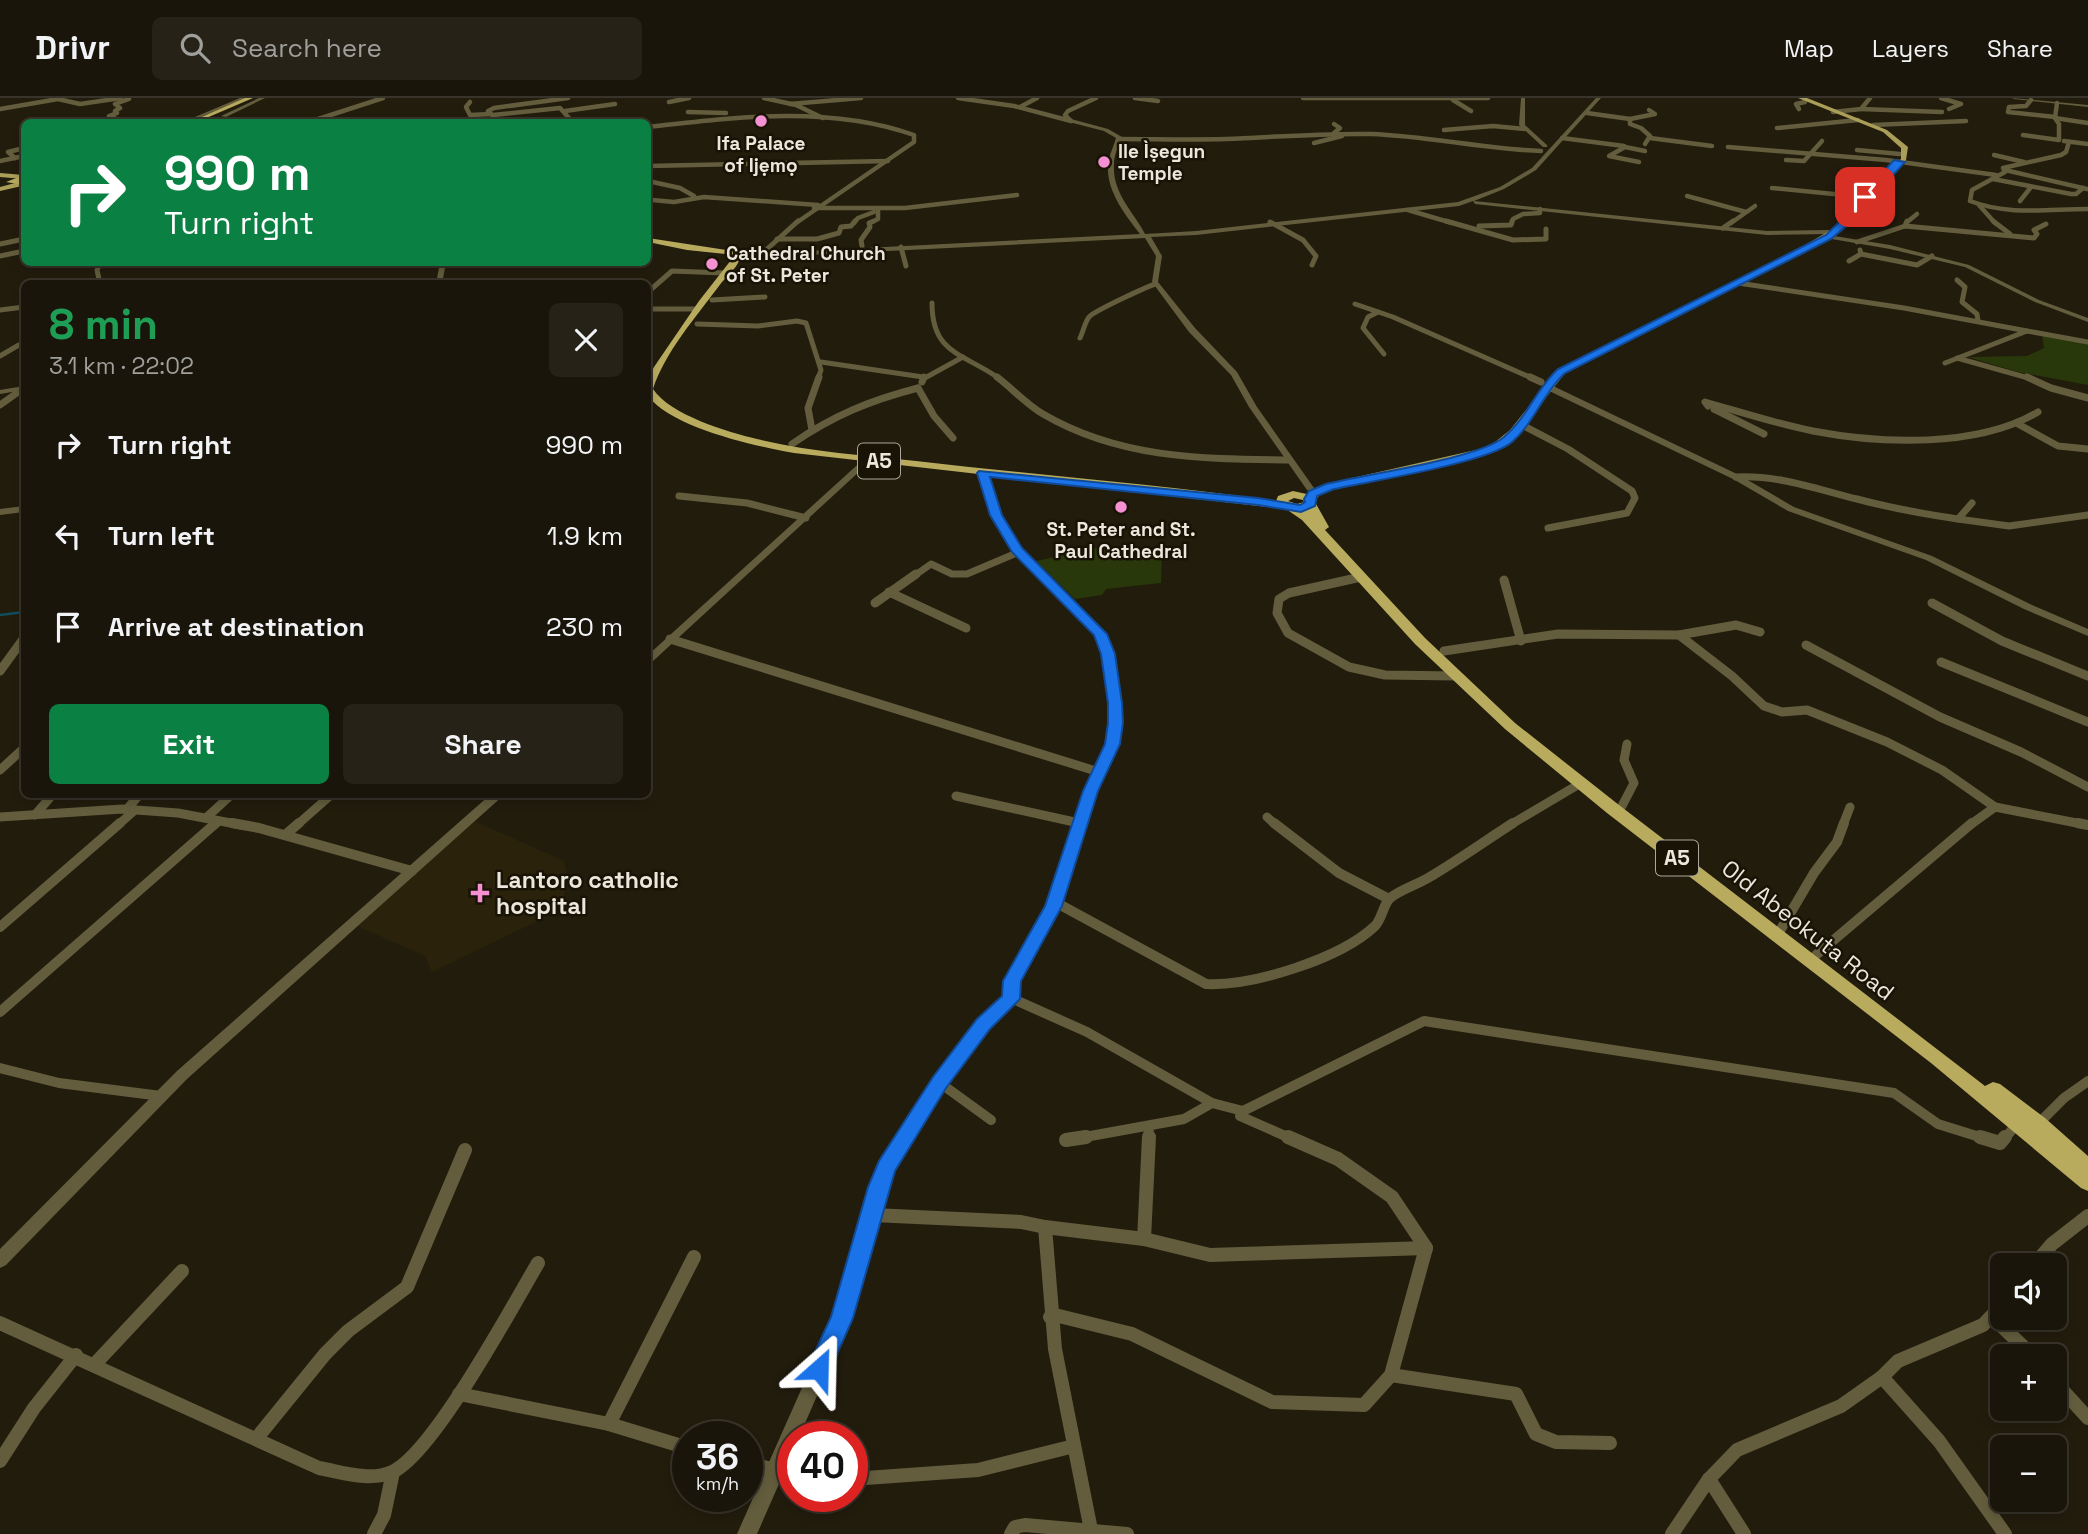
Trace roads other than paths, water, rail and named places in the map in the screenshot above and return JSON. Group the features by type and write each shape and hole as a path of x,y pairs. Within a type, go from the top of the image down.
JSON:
{"highway":[{"path":"200,119 250,98"},
{"path":"208,119 258,98"},
{"path":"651,242 683,251 743,255"},
{"name":"A5","path":"651,387 697,309 724,273 743,255"},
{"name":"A5","path":"743,255 697,324 673,354 661,383 664,397 735,430 792,444 1235,494 1287,503"},
{"name":"A5","path":"651,394 673,410 740,438 780,447 983,473 1287,503"},
{"path":"1287,503 1301,508 1309,496"},
{"name":"Old Abeokuta Road","path":"1309,496 1319,522 1517,722 1781,929 2038,1124 2088,1168"},
{"name":"Old Abeokuta Road","path":"1287,503 1306,517 1456,676 1510,726 2018,1123 2088,1182"}],"main road":[{"path":"1795,98 1887,135 1896,143 1899,159"},
{"path":"1309,496 1486,446 1499,439 1514,423 1555,369 1829,235 1906,153 1903,144 1873,125 1855,120"},
{"path":"1309,496 1330,486 1477,454 1507,441 1522,425 1544,384 1572,366 1829,235 1846,222 1899,159"},
{"path":"0,176 21,181"},
{"path":"0,176 21,181"},
{"path":"0,186 21,181"}],"street":[{"path":"0,109 26,98"},
{"path":"0,109 58,99 85,105 121,98"},
{"path":"116,119 109,116 117,113 115,111 120,107 115,104 129,99 127,98"},
{"path":"193,119 244,98"},
{"path":"221,119 263,98"},
{"path":"318,119 383,98"},
{"path":"527,103 531,98"},
{"path":"492,119 495,118 489,109 516,102 568,98"},
{"path":"669,102 689,98"},
{"path":"764,98 790,104 830,120"},
{"path":"790,104 861,98"},
{"path":"958,98 1020,107 1115,134 1119,139"},
{"path":"1020,107 1037,98"},
{"path":"1071,121 1065,115 1068,111 1078,104 1096,98"},
{"path":"1135,98 1158,100"},
{"path":"1304,98 1427,102 1488,98"},
{"path":"1523,98 1522,125 1525,129"},
{"path":"1472,201 1534,169 1542,152 1562,138 1587,113 1596,98"},
{"path":"1273,223 1435,205 1468,198 1490,187 1503,185 1526,168 1596,98"},
{"path":"1861,109 1870,98"},
{"path":"1941,98 1961,104 1949,109"},
{"path":"2014,98 2088,106"},
{"path":"1452,100 1471,111"},
{"path":"2031,100 2026,106 2008,107 2008,112 2088,123"},
{"path":"470,102 466,107 470,115 559,108 565,111 569,118"},
{"path":"2057,103 2055,118 2059,124 2059,140"},
{"path":"565,111 615,104"},
{"path":"1834,112 1861,109 1942,112"},
{"path":"1587,113 1630,118 1655,114 1649,110"},
{"path":"688,112 729,113 733,118"},
{"path":"651,127 733,118 794,118 879,125 914,135 914,142 889,161 816,206 765,251"},
{"path":"1630,118 1630,124 1642,128 1650,138 1712,146"},
{"path":"1777,128 1855,120"},
{"path":"1873,125 1966,121"},
{"path":"1334,124 1340,128 1334,133"},
{"path":"1444,130 1493,126 1525,129 1536,135 1542,152"},
{"path":"1119,139 1225,139 1334,133 1408,136 1492,149 1542,152"},
{"path":"1314,143 1342,135"},
{"path":"2023,135 2088,144"},
{"path":"1562,138 1645,151"},
{"path":"1644,144 1650,138"},
{"path":"1119,139 1113,152 1112,174 1119,204 1159,256 1156,284 1206,346 1234,374 1309,496"},
{"path":"1786,160 1804,161 1822,141"},
{"path":"2069,142 2066,152 2061,155 2007,166 2005,172 1972,190 1970,201 1979,205 2034,212 2088,209"},
{"path":"1625,146 1610,158 1639,162"},
{"path":"1728,147 1899,159"},
{"path":"15,158 8,152 21,149"},
{"path":"1857,150 2031,187 2076,194 2086,188"},
{"path":"1994,155 2025,162"},
{"path":"0,161 21,157"},
{"path":"651,166 889,161"},
{"path":"2005,170 2086,188"},
{"path":"1844,176 1877,183"},
{"path":"651,182 680,188 695,196"},
{"path":"2020,201 2031,187"},
{"path":"1772,188 1864,197"},
{"path":"652,200 674,202 704,197 878,210 1017,195"},
{"path":"1687,196 1746,212"},
{"path":"743,255 1144,235 1408,210 1472,201 1782,234 1829,235 1967,266 2037,300 2088,320"},
{"path":"1979,205 1989,218 2010,234"},
{"path":"1723,228 1755,206"},
{"path":"1471,226 1511,225 1513,219 1523,214 1539,213 1540,209"},
{"path":"862,246 861,240 870,227 869,223 878,219 878,210"},
{"path":"777,239 803,240 833,236 841,227 851,226 858,218 878,210"},
{"path":"1408,210 1513,240 1546,239 1546,229"},
{"path":"1905,226 1907,220 1917,214"},
{"path":"1273,223 1307,245 1316,256 1312,265"},
{"path":"1858,242 1869,236 1881,236 1892,231 1891,229 1905,226 2034,238 2037,234 2034,230 2046,224"},
{"path":"1782,234 1799,242 1802,248"},
{"path":"743,255 765,251 862,246 1144,235"},
{"path":"0,244 21,240"},
{"path":"1858,242 1861,254"},
{"path":"901,247 906,266"},
{"path":"0,256 21,252"},
{"path":"1849,261 1861,254 1917,265 1932,257"},
{"path":"651,289 672,271 724,273"},
{"path":"1957,280 1965,287 1962,302 1977,314 1978,321"},
{"path":"1738,283 1801,291 2088,342"},
{"path":"1080,338 1089,317 1100,308 1129,298 1144,287 1156,284"},
{"path":"712,300 765,297"},
{"path":"932,303 936,335 963,357 992,373 1047,416 1120,449 1152,456 1289,460"},
{"path":"1355,304 1544,384 1736,477 1791,509 1929,558 2088,633"},
{"path":"0,310 21,307"},
{"path":"651,309 697,309"},
{"path":"1378,312 1364,323 1362,329 1364,335 1384,354"},
{"path":"697,324 758,326 806,323 821,362 820,377 810,397 808,408 811,430"},
{"path":"1945,363 2027,331"},
{"path":"0,354 21,344"},
{"path":"821,362 923,377 963,357"},
{"path":"1957,358 2030,378 2051,388 2088,398"},
{"path":"923,377 919,388 934,416 953,438"},
{"path":"0,392 21,388"},
{"path":"792,444 811,430 874,399 919,388"},
{"path":"0,405 21,390"},
{"path":"1764,434 1705,402 1813,431 1897,441 1964,436 2018,424 2038,412"},
{"path":"2018,424 2058,446 2088,449"},
{"path":"1522,425 1569,449 1632,491 1635,498 1627,513 1548,528"},
{"path":"651,654 869,460"},
{"path":"747,1534 842,1318 886,1167 940,1083 983,1024 1011,999 1012,981 1055,902 1079,823 1112,744 1116,723 1112,678 1105,644 1095,626 1019,552 996,515 983,473"},
{"path":"1736,477 1761,475 1793,478 1892,508 2009,526 2087,517"},
{"path":"679,496 747,503 806,518"},
{"path":"1958,519 1972,503"},
{"path":"0,511 21,508"},
{"path":"875,603 930,564 952,574 967,573 1019,552"},
{"path":"1361,577 1289,593 1279,599 1277,612 1288,633 1349,667 1370,673 1416,677 1456,676"},
{"path":"1504,580 1521,641"},
{"path":"889,592 966,628"},
{"path":"1932,603 2002,641 2088,676"},
{"path":"1444,651 1571,633 1679,635 1736,625 1760,632"},
{"path":"1679,635 1733,677 1760,705 1776,712 1794,713 1807,710 1887,742 1942,770 1995,807 2088,825"},
{"path":"670,639 771,668 990,741 1099,772"},
{"path":"0,671 21,642"},
{"path":"1806,645 1940,717 2088,787"},
{"path":"1941,662 2088,722"},
{"path":"1622,806 1634,783 1624,760 1627,744"},
{"path":"0,770 21,751"},
{"path":"1055,902 1157,960 1206,984 1231,985 1279,974 1325,956 1376,925 1389,899 1428,878 1544,803 1581,783"},
{"path":"956,796 1079,823"},
{"path":"35,815 50,798"},
{"path":"0,927 131,810 138,798"},
{"path":"206,818 228,798"},
{"path":"285,835 327,798"},
{"path":"0,1260 161,1096 224,1036 494,798"},
{"path":"1781,929 1814,873 1837,842 1850,807"},
{"path":"1816,955 1986,811 1995,807"},
{"path":"1,819 131,810 206,818 285,835 412,871"},
{"path":"1267,817 1319,861 1352,883 1389,899"},
{"path":"0,1012 218,821"},
{"path":"1011,999 1087,1032 1212,1103 1243,1111"},
{"path":"1050,1318 1059,1316 1132,1334 1272,1402 1364,1405 1391,1375 1426,1248 1392,1197 1338,1159 1240,1116 1243,1111 1424,1021 1894,1093 1938,1124 2000,1143 2018,1123"},
{"path":"0,1068 59,1083 161,1096"},
{"path":"2038,1124 2064,1098 2088,1081"},
{"path":"940,1083 990,1121"},
{"path":"1066,1140 1184,1119 1212,1103"},
{"path":"1144,1239 1149,1127"},
{"path":"256,1439 325,1354 348,1331 407,1287 465,1150"},
{"path":"873,1215 1021,1222 1144,1239 1210,1255 1426,1248"},
{"path":"2044,1253 2088,1216"},
{"path":"1045,1227 1050,1250 1050,1318 1091,1530"},
{"path":"609,1424 694,1257"},
{"path":"0,1323 76,1355 318,1468 375,1477 393,1472 408,1462 431,1435 459,1394 538,1263"},
{"path":"94,1365 182,1271"},
{"path":"1672,1534 1709,1479 1737,1450 1841,1406 1882,1377 1898,1361 1966,1333 1990,1318"},
{"path":"2006,1330 2020,1344"},
{"path":"0,1461 34,1408 76,1355"},
{"path":"1391,1375 1516,1394 1536,1434 1556,1442 1609,1443"},
{"path":"1882,1377 1939,1441 2005,1534"},
{"path":"459,1394 609,1424 672,1443"},
{"path":"2067,1395 2088,1418"},
{"path":"868,1478 978,1470 1074,1446"},
{"path":"763,1467 777,1471"},
{"path":"374,1534 384,1515 393,1472"},
{"path":"1709,1479 1744,1534"},
{"path":"1011,1534 1015,1527 1025,1525 1127,1534"}],"waterway":[{"path":"0,615 21,612"}],"place":[{"name":"Ifa Palace of Ijẹmọ","path":"761,121"},
{"name":"Ile Ìṣegun Temple","path":"1104,162"},
{"name":"Cathedral Church of St. Peter","path":"712,264"},
{"name":"St. Peter and St. Paul Cathedral","path":"1121,507"},
{"name":"Lantoro catholic hospital","path":"480,893"}]}
